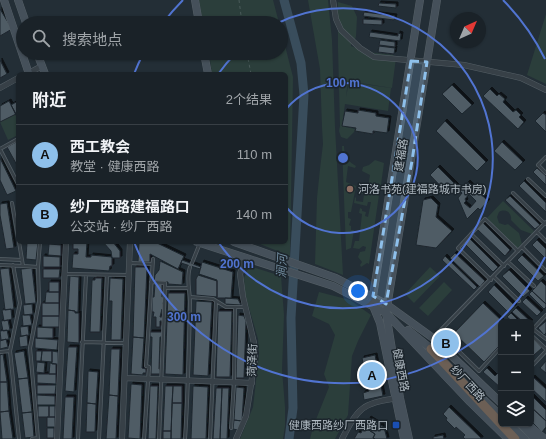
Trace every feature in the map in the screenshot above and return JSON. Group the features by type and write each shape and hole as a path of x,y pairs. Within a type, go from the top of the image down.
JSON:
{"highway":[{"path":"431,349 515,439"}],"main road":[{"path":"4,0 16,36"},
{"path":"18,0 24,16"},
{"path":"196,0 198,16"},
{"name":"建福路","path":"373,306 373,296 420,0"},
{"name":"建福路","path":"386,313 386,304 412,161 438,0"},
{"path":"24,60 28,72"},
{"path":"39,60 43,70"},
{"path":"205,60 208,72"},
{"name":"纱厂西路","path":"205,244 333,286 386,313 470,402 508,439"},
{"name":"纱厂西路","path":"239,244 336,278 373,296 419,326 498,399"},
{"name":"健康西路","path":"373,306 380,323 409,439"},
{"path":"386,313 431,349 498,413"},
{"name":"健康西路","path":"386,313 404,439"},
{"path":"512,427 524,439"},
{"path":"524,427 536,439"},
{"path":"530,427 545,439"}],"street":[{"path":"333,0 336,19 341,30 360,48 374,57 464,65 521,78 546,90"},
{"path":"0,88 16,79"},
{"path":"0,91 16,83"},
{"path":"57,439 66,244"},
{"path":"122,439 130,244"},
{"name":"菏泽街","path":"236,439 246,416 255,359 254,343 243,297 240,274 247,257"},
{"path":"125,378 252,383"},
{"path":"342,439 359,411 367,404 398,398"}],"lane":[{"path":"16,140 0,149 16,180"},
{"path":"546,157 538,165 546,172"},
{"path":"528,179 546,196"},
{"path":"433,338 545,223 513,193"},
{"path":"12,202 16,226"},
{"path":"491,280 458,248 471,234 485,220 518,251"},
{"path":"537,232 546,241"},
{"path":"471,234 504,266"},
{"path":"19,244 23,266"},
{"path":"32,439 38,439 30,348 39,302 38,266 40,244"},
{"path":"192,263 198,244"},
{"path":"522,247 546,271"},
{"path":"0,259 22,260"},
{"path":"144,439 149,367 146,366 153,259"},
{"path":"508,262 534,286"},
{"path":"129,263 152,264"},
{"path":"0,265 38,266"},
{"path":"13,265 20,303 10,351 19,439"},
{"path":"185,439 190,297 188,272 190,267"},
{"path":"65,274 128,275"},
{"path":"78,439 86,275"},
{"path":"99,439 107,275"},
{"path":"494,277 519,301"},
{"path":"151,282 165,283 163,380 159,439"},
{"path":"165,288 189,288"},
{"path":"190,297 216,301 226,307 246,307"},
{"path":"210,439 216,301"},
{"path":"231,428 236,307"},
{"path":"546,315 533,329 546,339"},
{"path":"440,332 479,371 498,351"},
{"path":"534,338 546,350 534,364"},
{"path":"82,342 126,343"},
{"path":"0,352 10,351"}],"path":[{"path":"238,0 241,16"},
{"path":"248,60 251,72"}],"highlighted area":[{"path":"411,61 427,62 412,161 386,304 373,296"}],"green space":[{"path":"199,0 273,0 277,16 202,16"},
{"path":"308,0 328,0 332,40 343,275 315,264 317,198 323,144 320,69"},
{"path":"338,2 352,6 357,17 356,36 354,44 351,44 351,46 367,52 393,55 396,58 392,88 348,81 346,97 349,82 391,88 388,111 345,104 342,126 355,129 347,139 341,137 339,131"},
{"path":"546,14 546,84 527,75"},
{"path":"288,57 293,77 290,256 260,244 288,244 288,72 212,72 210,60 288,60"},
{"path":"16,114 16,136 8,140 0,122"},
{"path":"342,146 344,146 349,160 356,166 355,168 348,166 346,182 356,186 351,212 348,212 348,218 351,219 349,225 351,226 351,230 354,230 351,248 346,250"},
{"path":"375,160 384,163 380,192 368,187 370,175 362,171 363,167 369,165"},
{"path":"359,187 379,195 369,264 367,263 361,267 360,265 362,262 358,257 360,252 365,251 366,247 363,246 359,249 353,248 355,241 359,241 362,214 359,213 360,208 362,211 366,212 365,216 368,217 371,202 368,202 367,206 354,203 355,197 356,201 363,202 364,194 358,193"},
{"path":"503,201 534,231 532,234 521,230 511,220 511,215 508,212 499,212 497,217 499,223 505,225 508,224 519,233 522,244 517,248 487,218"},
{"path":"249,266 281,276 284,315 282,370 285,426 283,439 240,439 253,407 259,355 258,339 245,294 244,278"},
{"path":"430,267 440,276 414,303 405,294"},
{"path":"444,282 452,290 428,316 419,308"},
{"path":"319,292 350,300 371,315 352,356 348,415 335,439 310,439 313,427 329,387 324,374 335,335 329,324 312,316"}],"building":[{"path":"379,3 396,4 396,8 378,6"},
{"path":"0,9 12,29 0,36"},
{"path":"364,12 395,16 394,20 363,16"},
{"path":"363,19 382,20 382,25 363,24"},
{"path":"370,32 398,36 398,33 401,34 400,41 369,37"},
{"path":"380,40 395,42 395,47 379,45"},
{"path":"379,46 395,48 394,54 378,52"},
{"path":"0,60 7,74 0,78"},
{"path":"452,85 472,105 462,114 442,94"},
{"path":"490,89 497,96 499,94 505,99 503,102 513,112 516,110 521,115 519,117 524,122 518,129 483,96"},
{"path":"9,101 16,114 0,122 0,106"},
{"path":"16,102 16,115 11,105"},
{"path":"358,110 376,113 376,116 389,118 387,133 373,131 373,134 355,131 356,128 342,126 345,111 358,113"},
{"path":"543,113 546,115 546,132 535,121"},
{"path":"445,121 486,162 477,171 436,131"},
{"path":"16,142 16,163 7,147"},
{"path":"502,142 523,162 515,170 494,151"},
{"path":"0,158 16,191 7,195 0,180"},
{"path":"438,167 457,186 449,195 430,175"},
{"path":"537,168 546,176 546,185 533,172"},
{"path":"524,181 546,203 546,212 519,186"},
{"path":"468,182 488,201 480,210 478,208 467,219 458,198 462,193 460,191","holes":["469,194 476,201 470,208 464,203"]},
{"path":"510,196 540,225 535,229 505,200"},
{"path":"431,198 438,205 436,217 452,231 436,248 416,245 423,200"},
{"path":"7,203 14,248 6,249 0,215 0,204"},
{"path":"483,223 510,250 505,256 477,229"},
{"path":"469,238 498,267 493,272 464,243"},
{"path":"537,240 546,249 546,259 532,245"},
{"path":"27,244 38,244 36,260 26,259"},
{"path":"49,244 61,245 61,256 48,255"},
{"path":"73,244 87,244 86,257 91,257 91,255 112,257 112,266 110,266 109,271 72,268 73,254 78,254 78,249 73,249"},
{"path":"105,244 115,244 120,251 120,258 112,258 111,251"},
{"path":"139,244 159,244 184,256 178,269 150,254 150,262 138,262"},
{"path":"455,253 485,281 480,287 450,258"},
{"path":"522,255 544,276 538,281 517,260"},
{"path":"43,256 60,257 60,267 43,267"},
{"path":"445,256 477,287 474,290 442,260"},
{"path":"182,260 201,267 200,269 181,263"},
{"path":"160,261 183,272 182,285 154,281 155,275 159,270"},
{"path":"202,262 233,272 231,298 217,298 217,280 199,274"},
{"path":"135,267 147,267 144,338 133,337"},
{"path":"9,268 14,309 5,310 0,269"},
{"path":"32,268 36,303 25,304 21,269"},
{"path":"43,269 60,269 59,278 43,278"},
{"path":"509,270 530,291 523,297 502,276"},
{"path":"198,275 217,281 217,297 196,295 196,279"},
{"path":"70,276 79,277 78,312 68,310"},
{"path":"95,278 102,278 100,332 90,332 92,280 95,280"},
{"path":"110,278 123,279 121,340 111,340 112,301 109,301"},
{"path":"541,281 546,286 546,304 532,291"},
{"path":"49,282 59,282 59,292 49,292"},
{"path":"155,284 162,284 162,297 164,297 164,303 162,303 163,309 160,317 163,317 163,321 160,321 160,327 156,327 156,317 153,317 154,312 152,312 152,297 154,297"},
{"path":"494,285 515,306 508,312 488,292"},
{"path":"532,291 546,304 544,309 529,294"},
{"path":"46,292 59,292 59,303 45,303"},
{"path":"168,293 185,293 183,375 165,374"},
{"path":"225,298 238,299 241,305 225,304"},
{"path":"526,298 541,312 537,316 522,302"},
{"path":"196,301 212,302 208,376 193,375"},
{"path":"42,303 59,303 59,316 42,316"},
{"path":"483,303 500,319 498,319 498,347 484,362 454,333"},
{"path":"32,304 33,314 24,315 23,305"},
{"path":"516,308 528,319 520,319 512,312"},
{"path":"11,309 12,319 4,321 2,310"},
{"path":"68,310 79,313 79,343 67,342"},
{"path":"218,311 232,311 230,377 216,377"},
{"path":"511,313 517,319 509,319 507,317"},
{"path":"22,315 30,315 32,325 23,326"},
{"path":"238,315 244,316 246,321 244,378 236,378"},
{"path":"42,316 59,316 59,327 42,327"},
{"path":"8,320 10,330 3,331 1,321"},
{"path":"546,321 546,333 544,335 538,328"},
{"path":"28,326 29,335 21,336 20,327"},
{"path":"37,327 53,328 53,338 37,338"},
{"path":"7,330 9,339 1,340 0,331"},
{"path":"150,332 162,332 162,337 160,337 160,374 151,374 152,337 150,337"},
{"path":"27,335 28,346 20,347 19,337"},
{"path":"133,337 144,338 142,368 146,369 146,373 143,373 143,375 131,374"},
{"path":"35,338 58,340 57,350 35,348"},
{"path":"6,339 8,347 0,349 0,341"},
{"path":"534,340 542,348 534,355"},
{"path":"68,347 77,347 74,392 65,391"},
{"path":"111,349 120,349 118,396 109,395"},
{"path":"24,351 28,378 18,379 14,353"},
{"path":"36,351 42,351 41,361 36,361"},
{"path":"42,351 52,351 52,362 41,361"},
{"path":"52,351 58,352 58,364 52,364"},
{"path":"3,354 7,382 0,382 0,355"},
{"path":"375,355 383,396 364,400 363,393 369,391 362,358"},
{"path":"546,361 546,373 540,368"},
{"path":"37,362 45,363 44,373 36,372"},
{"path":"50,363 56,364 56,374 49,374"},
{"path":"487,368 495,376 498,373 498,385 483,372"},
{"path":"88,371 98,372 96,404 87,403"},
{"path":"37,374 56,374 56,384 37,383"},
{"path":"28,378 32,412 22,413 18,379"},
{"path":"534,378 546,389 546,402 534,391"},
{"path":"0,382 7,382 9,411 0,412"},
{"path":"131,384 142,385 140,439 128,438"},
{"path":"37,385 56,385 55,394 37,394"},
{"path":"150,386 158,386 156,439 148,439"},
{"path":"165,386 173,386 171,431 163,431"},
{"path":"173,386 182,386 182,403 172,403"},
{"path":"193,386 208,387 206,439 191,439"},
{"path":"236,387 244,388 242,421 234,420"},
{"path":"216,388 222,388 220,439 213,439"},
{"path":"222,388 229,388 227,439 220,439"},
{"path":"37,395 55,396 55,405 37,405"},
{"path":"109,395 118,396 116,439 106,439"},
{"path":"65,397 74,397 72,439 63,439"},
{"path":"534,398 546,410 546,421 534,410"},
{"path":"87,403 96,404 95,432 86,432"},
{"path":"172,403 182,403 181,439 171,439"},
{"path":"38,406 49,406 49,417 38,417"},
{"path":"49,406 55,406 55,417 49,417"},
{"path":"449,407 481,439 465,439 463,437 465,435 456,427 455,429 446,420 447,418 443,414"},
{"path":"534,410 546,421 546,427 542,432 534,424"},
{"path":"9,411 13,439 2,439 0,412"},
{"path":"32,412 34,437 25,438 22,413"},
{"path":"47,417 55,417 55,427 47,427"},
{"path":"369,418 384,427 387,439 373,438 375,434 364,427"},
{"path":"234,420 242,421 238,430 233,429"},
{"path":"364,427 375,434 373,438 375,439 354,439 358,432 361,433"},
{"path":"47,428 54,428 54,438 47,438"},
{"path":"163,431 171,431 171,439 163,439"},
{"path":"443,435 444,439 433,439 433,437"}],"waterway":[{"name":"涧河","path":"284,0 301,63 304,95 291,318 293,408 289,439"}],"place":[{"name":"河洛书苑(建福路城市书房)","path":"350,189"},
{"name":"纱厂西路建福路口","path":"446,343"},
{"name":"西工教会","path":"372,375"},
{"name":"健康西路纱厂西路口","path":"396,425"}]}
